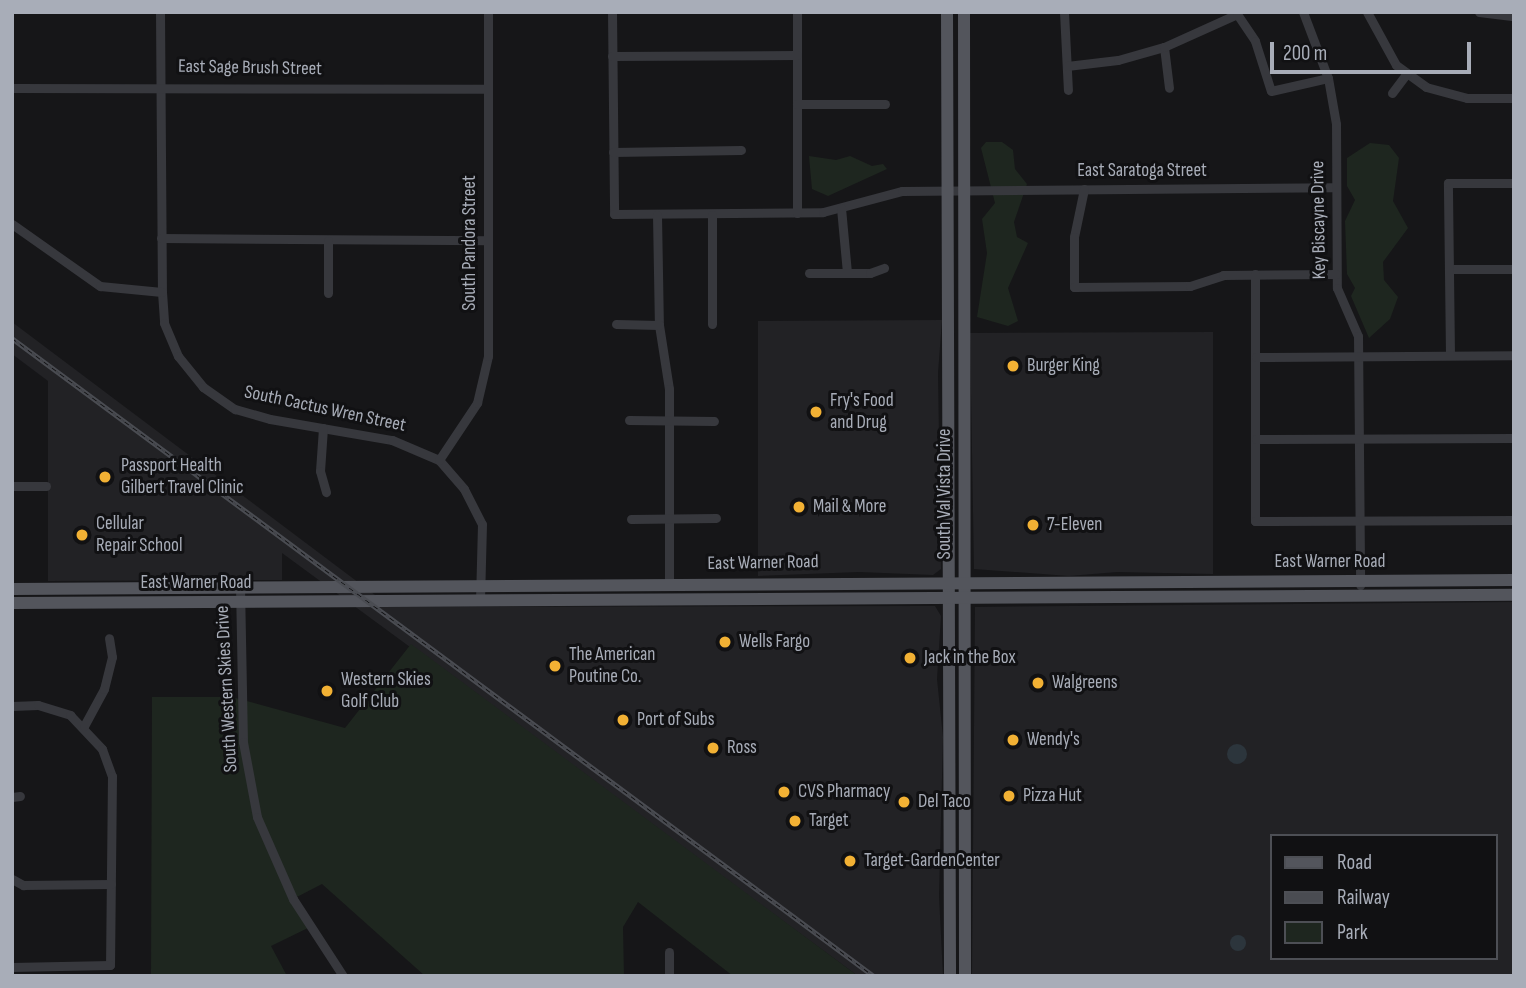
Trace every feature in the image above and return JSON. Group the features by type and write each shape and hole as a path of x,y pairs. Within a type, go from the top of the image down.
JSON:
{"main road":[{"name":"South Val Vista Drive","path":"947,12 950,976"},
{"name":"South Val Vista Drive","path":"964,12 965,976"},
{"path":"949,406 964,406"},
{"name":"East Warner Road","path":"12,589 947,581 1514,580"},
{"path":"1106,582 1107,597"},
{"path":"1198,582 1198,596"},
{"path":"768,583 769,599"},
{"path":"611,599 663,593 670,584"},
{"path":"550,585 550,600"},
{"name":"East Warner Road","path":"12,603 1514,594"},
{"path":"950,819 965,819"}],"street":[{"name":"South Cactus Wren Street","path":"160,12 162,292 170,341 202,387 253,415 392,440 439,460 464,489 482,524 480,600"},
{"name":"South Pandora Street","path":"439,460 477,403 486,372 488,12"},
{"path":"612,12 613,152 741,150"},
{"path":"797,12 797,213"},
{"path":"1065,12 1068,90"},
{"name":"Key Biscayne Drive","path":"1304,12 1328,78 1336,124 1336,274 1341,301 1357,330 1360,596"},
{"path":"1367,12 1380,42 1407,73 1444,93 1514,98"},
{"path":"1479,12 1514,16"},
{"path":"1067,66 1118,60 1164,47 1237,14 1255,41 1271,91 1328,78"},
{"path":"1164,47 1169,88"},
{"path":"612,56 797,55"},
{"path":"1392,93 1407,73"},
{"name":"East Sage Brush Street","path":"12,88 160,85 488,89"},
{"path":"797,104 885,104"},
{"name":"East Saratoga Street","path":"613,152 614,214 797,213 841,208 877,195 948,190 1335,187"},
{"path":"1450,355 1448,183 1514,183"},
{"path":"1084,189 1074,237 1074,287 1190,286 1223,275 1336,274"},
{"path":"841,208 847,273"},
{"path":"657,215 659,325 668,378 670,421 670,584"},
{"path":"712,215 712,324"},
{"path":"12,224 100,286 162,292"},
{"path":"161,238 488,240"},
{"path":"328,241 328,293"},
{"path":"809,274 884,268"},
{"path":"1449,269 1514,269"},
{"path":"1255,274 1255,521 1514,520"},
{"path":"616,324 659,325"},
{"path":"1256,357 1514,355"},
{"path":"629,420 714,421"},
{"path":"323,428 320,471 326,492"},
{"path":"1256,439 1514,438"},
{"path":"12,486 46,486"},
{"path":"631,519 716,518"},
{"name":"South Western Skies Drive","path":"240,586 243,742 257,817 293,899 342,976"},
{"path":"84,726 104,689 112,657 109,638"},
{"path":"12,706 54,709 84,726 102,749 112,776 110,965 12,967"},
{"path":"12,879 23,885 111,884"},
{"path":"669,952 669,976"}],"shaded area":[{"path":"942,320 938,373 941,569 933,575 859,572 758,576 758,321"},
{"path":"12,322 391,607 935,606 941,616 937,679 943,737 939,896 943,976 858,976 282,553 282,580 48,581 48,381 12,354"},
{"path":"1213,332 1213,574 1117,572 1069,576 974,569 970,333"},
{"path":"1514,602 1514,976 972,976 975,607"},
{"path":"1237,744 1244,747 1247,754 1244,761 1237,764 1230,761 1227,754 1230,747"},
{"path":"1235,935 1241,935 1246,943 1244,949 1235,951 1230,946 1230,940"}],"green space":[{"path":"986,142 1002,142 1013,150 1015,169 1027,184 1014,222 1017,237 1028,243 1008,288 1018,321 1008,326 977,317 987,253 982,219 995,203 981,148"},
{"path":"1370,143 1389,145 1399,158 1393,201 1408,228 1383,262 1384,280 1398,297 1390,319 1369,338 1351,296 1355,288 1347,274 1345,221 1355,200 1347,186 1347,158"},
{"path":"809,156 836,160 850,156 872,166 883,164 887,169 828,196 812,189"},
{"name":"Western Skies Golf Club","path":"411,644 858,976 733,976 638,902 623,927 624,976 425,976 322,884 293,899 310,927 271,946 287,976 151,976 152,697 232,697 345,728"}],"railway":[{"path":"12,338 874,976"}],"place":[{"name":"Burger King","path":"1013,366"},
{"name":"Fry's Food and Drug","path":"816,412"},
{"name":"Passport Health Gilbert Travel Clinic","path":"105,477"},
{"name":"Mail & More","path":"799,507"},
{"name":"7-Eleven","path":"1033,525"},
{"name":"Cellular Repair School","path":"82,535"},
{"name":"Wells Fargo","path":"725,642"},
{"name":"Jack in the Box","path":"910,658"},
{"name":"The American Poutine Co.","path":"555,666"},
{"name":"Walgreens","path":"1038,683"},
{"name":"Western Skies Golf Club","path":"327,691"},
{"name":"Port of Subs","path":"623,720"},
{"name":"Wendy's","path":"1013,740"},
{"name":"Ross","path":"713,748"},
{"name":"CVS Pharmacy","path":"784,792"},
{"name":"Pizza Hut","path":"1009,796"},
{"name":"Del Taco","path":"904,802"},
{"name":"Target","path":"795,821"},
{"name":"Target-GardenCenter","path":"850,861"}]}
